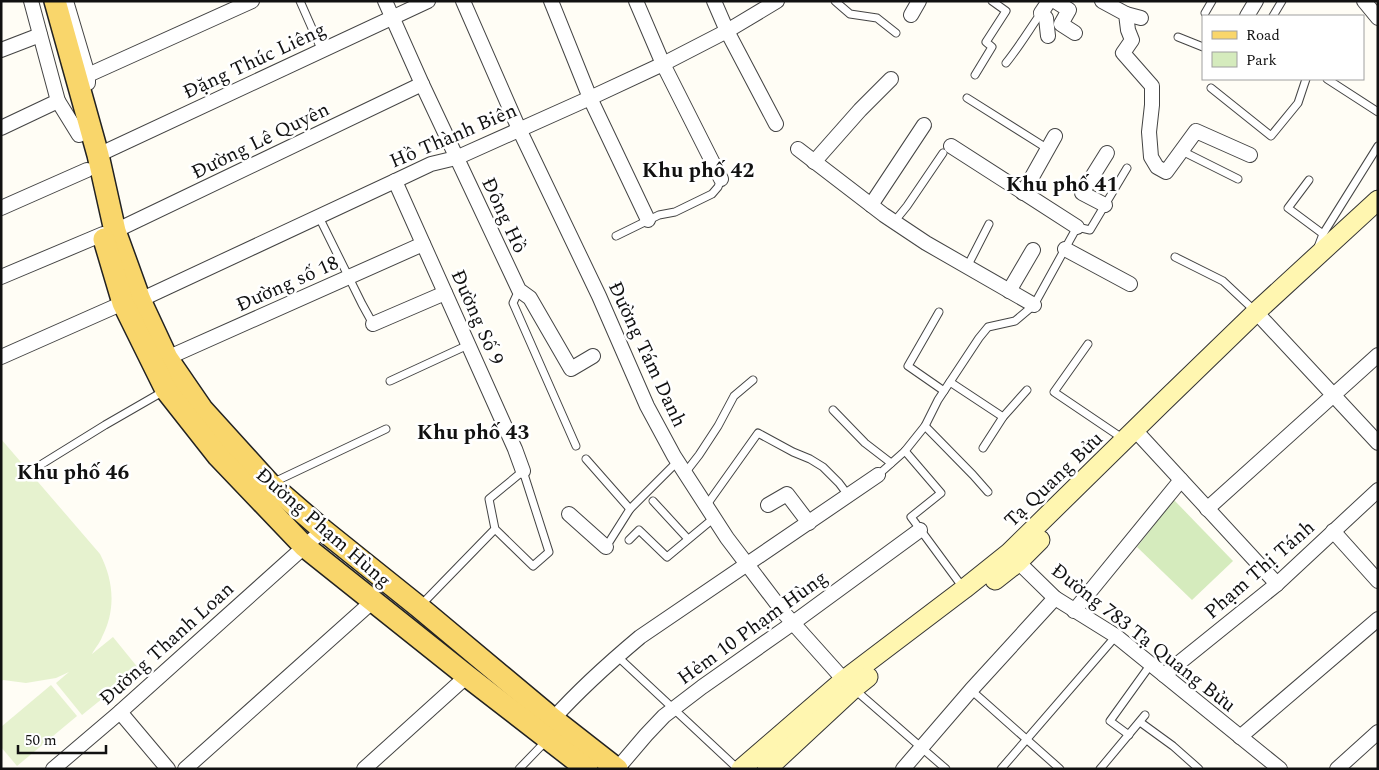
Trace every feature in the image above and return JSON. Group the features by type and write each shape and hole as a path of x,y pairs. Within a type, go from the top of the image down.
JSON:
{"main road":[{"path":"43,1 83,125"},
{"path":"55,1 83,125"},
{"name":"Đường Phạm Hùng","path":"83,125 109,232 131,301 166,390 218,456 304,546 467,676 617,769"},
{"name":"Tạ Quang Bửu","path":"740,769 1014,558 1134,435 1167,410 1261,317 1314,259 1378,200"},
{"name":"Tạ Quang Bửu","path":"1261,317 1378,218"},
{"name":"Đường Phạm Hùng","path":"131,301 202,409 270,484 323,530 419,607 551,729 587,769"},
{"name":"Tạ Quang Bửu","path":"767,769 849,684 964,589 1014,558"}],"street":[{"name":"Đường Phạm Hùng","path":"30,1 58,101 83,125"},
{"name":"Đường Phạm Hùng","path":"66,1 88,75 83,125"},
{"path":"88,75 252,1"},
{"name":"Đông Hồ","path":"385,1 456,158 519,290"},
{"name":"Đặng Thúc Liêng","path":"1,208 428,1"},
{"name":"Đường Tám Danh","path":"463,1 519,129 599,296 647,406 681,468 747,565 793,623 849,684"},
{"path":"551,1 590,98 648,220"},
{"path":"636,1 663,64 721,179"},
{"path":"714,1 727,31 776,124"},
{"name":"Hồ Thành Biên","path":"1,357 319,217 431,164 456,158 590,98 663,64 727,31 777,1"},
{"path":"911,15 919,1"},
{"path":"1054,1 1069,10 1061,24 1075,33"},
{"path":"1248,15 1256,1"},
{"path":"1364,1 1378,18"},
{"path":"1104,2 1126,14 1141,18"},
{"path":"1045,7 1048,36"},
{"path":"1126,14 1128,30 1132,40 1123,53 1152,86 1149,132 1151,157 1157,168 1164,175 1196,130 1250,155"},
{"path":"1,50 40,35"},
{"path":"814,162 860,110 891,79"},
{"name":"Đường Lê Quyên","path":"1,277 109,232 422,84"},
{"path":"1,128 58,101"},
{"path":"871,205 924,125"},
{"path":"1023,193 1055,136"},
{"path":"798,148 894,222 926,243 1034,305"},
{"path":"947,149 1077,227"},
{"path":"1105,205 1082,193 1107,154"},
{"name":"Đường Số 9","path":"395,181 512,442 523,471"},
{"name":"Đường số 18","path":"167,358 423,244"},
{"path":"1065,249 1130,284"},
{"path":"1009,291 1033,250"},
{"path":"519,290 530,298 571,369 592,356"},
{"path":"373,324 445,292"},
{"path":"1261,317 1378,443"},
{"path":"1207,509 1378,355"},
{"path":"1134,435 1181,480 1277,584"},
{"path":"551,729 580,690 640,637 878,475"},
{"path":"1074,611 1181,480"},
{"name":"Phạm Thị Tánh","path":"1164,675 1277,584 1378,490"},
{"path":"768,505 787,494 808,523"},
{"path":"569,514 606,547"},
{"name":"Đường Thanh Loan","path":"53,769 120,712 323,530"},
{"name":"Hẻm 10 Phạm Hùng","path":"617,769 646,735 673,709 920,530"},
{"path":"1332,531 1378,582"},
{"name":"Đường 783 Tạ Quang Bửu","path":"1014,558 1054,598 1116,636 1280,769"},
{"path":"903,769 1054,598"},
{"path":"185,769 373,601"},
{"path":"1240,737 1378,619"},
{"path":"364,769 467,676"},
{"path":"120,712 168,769"},
{"path":"1337,769 1378,732"}],"lane":[{"path":"300,1 322,51"},
{"path":"835,1 850,14 877,18 896,33"},
{"path":"975,75 992,48 986,42 1006,11 992,1"},
{"path":"1205,13 1212,1"},
{"path":"1274,15 1282,1"},
{"path":"1006,63 1045,7"},
{"path":"1178,37 1202,47"},
{"path":"1211,88 1271,136 1298,103 1306,80"},
{"path":"1329,80 1378,112"},
{"path":"967,98 1048,149"},
{"path":"1314,259 1323,234 1378,146"},
{"path":"894,222 947,149"},
{"path":"1182,151 1238,179"},
{"path":"878,475 905,451 925,426 938,400 979,338 988,328 1015,322 1034,305 1077,227 1090,230 1126,168"},
{"path":"616,236 659,215 675,212 712,194 718,188 721,179"},
{"path":"1309,180 1288,208 1323,234"},
{"path":"319,217 373,324"},
{"path":"967,267 989,224"},
{"path":"1175,257 1223,281 1261,317"},
{"name":"Đông Hồ","path":"519,290 513,303 576,446"},
{"path":"939,312 908,366 944,392"},
{"path":"1088,344 1054,392 1134,435"},
{"path":"390,381 468,345"},
{"path":"606,547 630,509 681,468 713,434 734,396 753,380"},
{"path":"950,382 1003,417"},
{"path":"42,464 166,390"},
{"path":"982,448 1003,417 1027,390"},
{"path":"833,410 865,443 891,463"},
{"path":"925,426 988,492"},
{"path":"270,484 386,429"},
{"path":"629,540 639,530 667,557 688,539 710,512 758,433 823,467 839,483 848,496"},
{"path":"905,451 941,493 911,517 964,589"},
{"path":"586,459 630,509"},
{"path":"523,471 549,552 532,566 495,529 489,500 523,471"},
{"path":"653,501 688,539"},
{"path":"419,607 495,529"},
{"path":"1001,769 1116,636"},
{"path":"617,656 740,769"},
{"path":"1129,735 1110,721 1151,664"},
{"path":"849,684 946,769"},
{"path":"971,690 1060,769"},
{"path":"1100,769 1142,718 1199,769"},
{"path":"520,769 551,729"}],"green space":[{"path":"1,439 100,554 105,564 112,596 110,616 107,627 92,654 113,637 139,669 82,715 56,683 69,672 56,678 26,683 3,680 1,682"},
{"path":"1174,500 1233,561 1192,600 1137,547"},
{"path":"51,685 77,716 17,766 1,747 1,727"}],"district":[{"name":"Khu phố 42","path":"698,170"},
{"name":"Khu phố 41","path":"1062,184"},
{"name":"Khu phố 43","path":"473,432"},
{"name":"Khu phố 46","path":"73,472"}]}
